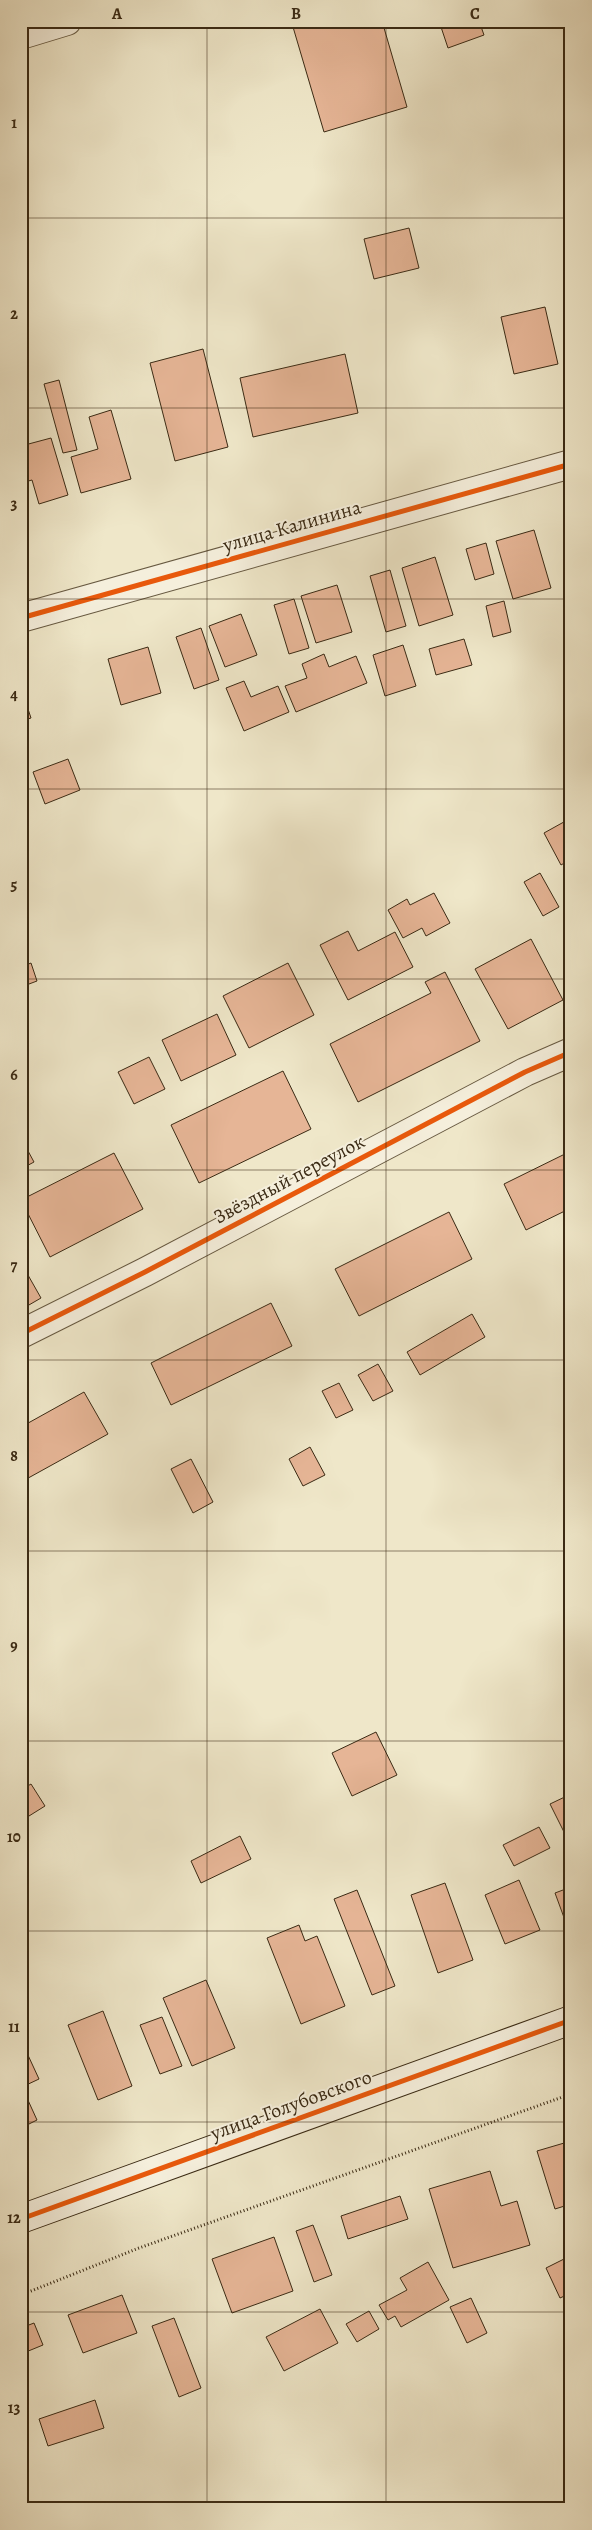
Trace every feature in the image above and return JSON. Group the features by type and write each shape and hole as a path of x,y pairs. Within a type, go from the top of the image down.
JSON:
{"street":[{"path":"21,35 67,21"},
{"name":"улица Калинина","path":"21,618 571,464"},
{"name":"Звёздный переулок","path":"21,1334 145,1272 525,1072 571,1052"},
{"name":"улица Голубовского","path":"21,2219 571,2020"}],"path":[{"path":"21,2295 176,2235 571,2094"}],"building":[{"path":"311,21 382,21 407,107 324,132 293,27"},
{"path":"439,21 479,21 484,35 448,48"},
{"path":"409,228 419,268 374,279 364,239"},
{"path":"571,256 571,282 565,258"},
{"path":"545,307 558,364 514,374 501,317"},
{"path":"203,349 228,447 175,461 150,363"},
{"path":"345,354 358,413 253,437 240,378"},
{"path":"59,380 77,450 63,453 44,384"},
{"path":"111,410 131,479 81,493 71,457 98,449 89,417"},
{"path":"51,438 68,495 39,504 32,480 21,483 21,446"},
{"path":"534,530 551,588 513,599 496,541"},
{"path":"486,543 494,574 475,580 466,549"},
{"path":"435,557 453,615 419,626 402,568"},
{"path":"390,570 406,626 386,632 370,576"},
{"path":"337,585 352,632 316,643 301,596"},
{"path":"294,599 309,648 289,654 274,605"},
{"path":"504,601 511,632 493,637 486,606"},
{"path":"241,614 257,655 225,667 209,626"},
{"path":"201,628 219,680 194,689 176,637"},
{"path":"464,639 472,665 436,675 429,649"},
{"path":"403,645 416,686 385,696 373,655"},
{"path":"148,647 161,693 121,705 108,659"},
{"path":"324,654 329,667 356,656 367,683 296,712 285,686 307,678 302,664"},
{"path":"244,681 251,697 278,686 289,712 244,731 226,688"},
{"path":"21,688 31,718 21,721"},
{"path":"68,759 80,790 45,804 33,772"},
{"path":"571,818 571,859 561,865 544,833"},
{"path":"540,873 559,907 543,916 524,882"},
{"path":"434,893 450,923 426,936 422,928 403,938 388,910 407,899 410,905"},
{"path":"348,931 358,951 395,932 413,967 348,1000 320,945"},
{"path":"531,939 563,1000 508,1029 475,969"},
{"path":"31,963 37,981 21,987 21,967"},
{"path":"288,963 314,1015 249,1048 223,996"},
{"path":"445,972 480,1041 358,1102 330,1044 431,993 425,982"},
{"path":"217,1014 236,1055 181,1081 162,1040"},
{"path":"149,1057 165,1089 134,1104 118,1072"},
{"path":"283,1071 311,1129 199,1183 171,1125"},
{"path":"21,1138 34,1162 21,1169"},
{"path":"571,1151 571,1208 526,1230 504,1184"},
{"path":"114,1153 143,1209 50,1257 21,1200"},
{"path":"449,1212 472,1259 359,1316 335,1269"},
{"path":"24,1268 41,1298 22,1309 21,1269"},
{"path":"271,1303 292,1346 171,1405 151,1363"},
{"path":"472,1314 485,1337 420,1375 407,1352"},
{"path":"378,1364 393,1391 373,1401 358,1375"},
{"path":"339,1383 353,1410 336,1418 322,1391"},
{"path":"84,1392 108,1434 21,1482 21,1427"},
{"path":"310,1447 325,1475 303,1486 289,1459"},
{"path":"191,1459 213,1502 193,1513 171,1469"},
{"path":"376,1732 397,1775 352,1796 332,1753"},
{"path":"31,1784 45,1806 21,1821 21,1790"},
{"path":"571,1794 571,1839 568,1840 550,1804"},
{"path":"539,1827 550,1848 514,1866 503,1845"},
{"path":"240,1836 251,1859 201,1883 191,1861"},
{"path":"519,1880 540,1930 505,1944 485,1895"},
{"path":"445,1883 473,1960 438,1973 411,1895"},
{"path":"571,1887 571,1922 566,1923 555,1893"},
{"path":"357,1890 395,1986 372,1995 334,1899"},
{"path":"299,1925 305,1941 317,1936 345,2006 301,2024 267,1938"},
{"path":"206,1980 235,2048 192,2066 163,1998"},
{"path":"103,2011 132,2086 98,2100 68,2025"},
{"path":"162,2017 182,2066 160,2074 140,2025"},
{"path":"27,2053 39,2079 22,2087 37,2120 21,2128 21,2056"},
{"path":"571,2141 571,2204 555,2209 537,2151"},
{"path":"490,2171 501,2206 517,2201 530,2245 453,2268 429,2189"},
{"path":"400,2196 408,2219 348,2239 341,2216"},
{"path":"313,2225 332,2275 314,2282 296,2231"},
{"path":"274,2237 293,2291 232,2313 212,2259"},
{"path":"568,2257 571,2263 571,2293 560,2298 546,2268"},
{"path":"428,2262 449,2300 401,2327 395,2316 388,2320 379,2305 407,2290 400,2278"},
{"path":"122,2295 137,2333 83,2353 68,2315"},
{"path":"471,2298 487,2333 467,2343 450,2307"},
{"path":"320,2309 338,2343 284,2371 266,2337"},
{"path":"369,2311 379,2329 357,2342 346,2324"},
{"path":"174,2318 201,2388 179,2397 152,2326"},
{"path":"34,2323 43,2345 21,2354 21,2328"},
{"path":"95,2400 104,2428 48,2446 39,2419"}],"cycle path":[{"path":"21,618 571,464"},
{"path":"21,1334 145,1272 525,1072 571,1052"},
{"path":"21,2219 571,2020"}]}
